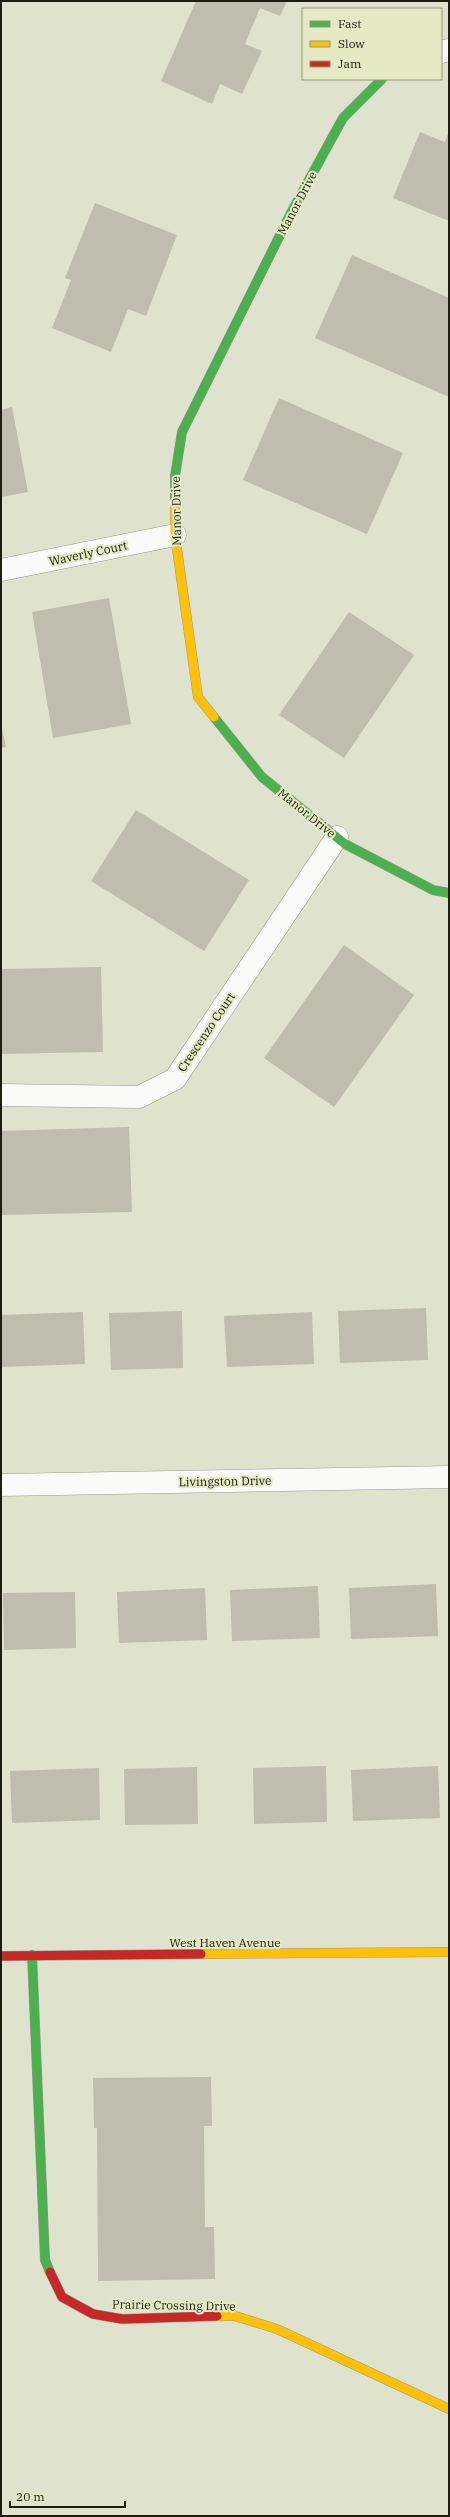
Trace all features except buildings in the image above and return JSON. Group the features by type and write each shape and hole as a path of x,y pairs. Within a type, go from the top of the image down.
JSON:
{"street":[{"name":"Manor Drive","path":"381,80 342,118 292,211 182,432 175,476 175,535 198,697 262,777 345,844 433,890 449,893"},
{"name":"Waverly Court","path":"1,570 175,535"},
{"name":"Crescenzo Court","path":"1,1095 139,1096 175,1079 337,837"},
{"name":"Livingston Drive","path":"1,1485 449,1477"},
{"name":"West Haven Avenue","path":"1,1956 449,1952"},
{"name":"Prairie Crossing Drive","path":"32,1955 45,2260 62,2297 93,2314 122,2319 235,2316 277,2329 449,2409"}],"traffic: fast":[{"path":"175,501 175,476 182,432 292,211 343,118 381,80"},
{"path":"214,717 262,777 345,844 433,890 449,893"},
{"path":"32,1955 45,2260 50,2272"}],"traffic: slow":[{"path":"175,501 175,535 198,697 214,717"},
{"path":"201,1954 449,1952"},
{"path":"217,2316 235,2316 277,2329 449,2409"}],"traffic: jam":[{"path":"1,1956 201,1954"},
{"path":"50,2272 62,2297 93,2314 122,2319 217,2316"}]}
